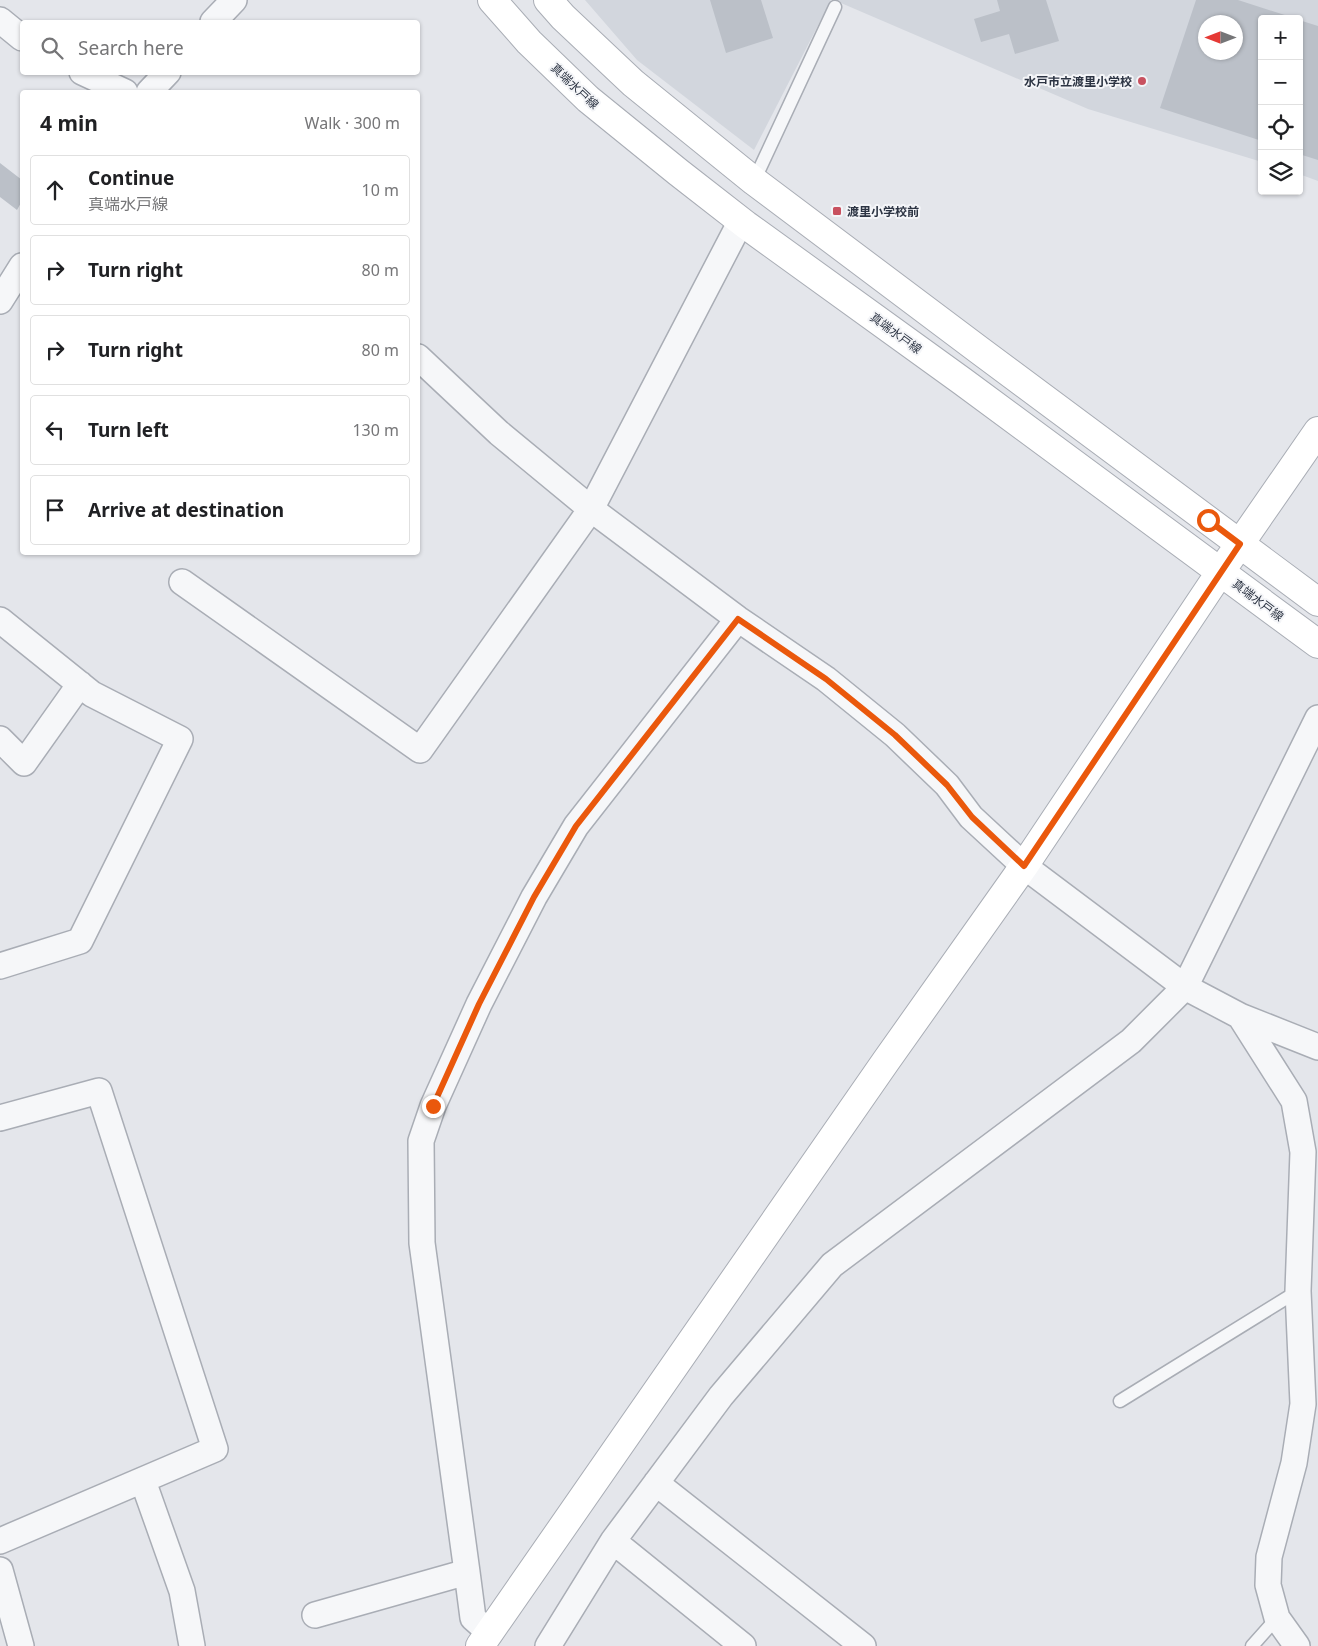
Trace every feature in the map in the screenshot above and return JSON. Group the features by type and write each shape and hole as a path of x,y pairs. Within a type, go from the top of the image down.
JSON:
{"main road":[{"name":"真端水戸線","path":"492,0 529,42 588,99 741,221 962,381 1318,644"},
{"path":"548,0 563,17 633,83 754,181 1318,602"},
{"path":"485,1639 886,1061 1024,866 1220,572 1318,431"}],"street":[{"path":"216,20 234,0"},
{"path":"0,20 20,36"},
{"path":"89,75 122,90"},
{"path":"151,90 165,75"},
{"path":"182,582 420,750 591,509 741,221"},
{"path":"0,301 20,269"},
{"path":"420,359 499,434 591,509 738,619 826,679 895,735 947,785 972,817 1024,866 1185,987 1240,1016 1318,1047"},
{"path":"485,1639 473,1618 422,1243 421,1141 433,1106 479,1004 534,897 576,826 738,619"},
{"path":"0,620 92,694 180,739 80,941 0,966"},
{"path":"0,739 24,762 80,684"},
{"path":"548,1646 613,1541 656,1483 721,1396 832,1264 1131,1041 1185,987 1318,718"},
{"path":"1240,1016 1294,1101 1303,1152 1298,1291 1303,1404 1294,1463 1269,1557 1268,1585 1278,1618 1297,1646"},
{"path":"0,1118 99,1091 215,1449 143,1482 0,1541"},
{"path":"143,1482 182,1591 192,1646"},
{"path":"656,1483 863,1646"},
{"path":"613,1541 743,1646"},
{"path":"0,1570 21,1646"},
{"path":"315,1614 467,1572"}],"lane":[{"path":"754,181 835,7"},
{"path":"1120,1400 1298,1291"},
{"path":"1252,1646 1278,1618"}],"shaded area":[{"path":"585,0 831,0 754,150 637,60"},
{"name":"水戸市立渡里小学校","path":"834,0 1318,0 1318,181 1303,175 1303,15 1258,15 1258,161 1088,109"}],"building":[{"path":"710,0 761,0 773,38 726,53"},
{"path":"997,0 1046,0 1059,41 1015,54 1009,34 981,42 974,19 1000,11"},
{"path":"1196,0 1238,0 1285,15 1258,15 1258,140 1160,108"},
{"path":"1303,21 1318,26 1318,160 1303,155"},
{"path":"0,163 20,178 20,205 17,210 0,197"}],"place":[{"name":"水戸市立渡里小学校","path":"1142,81"},
{"name":"渡里小学校前","path":"837,211"}],"route":[{"path":"433,1106 479,1004 534,897 576,826 738,619 826,679 895,735 947,785 972,817 1024,866 1240,544 1208,520"}]}
